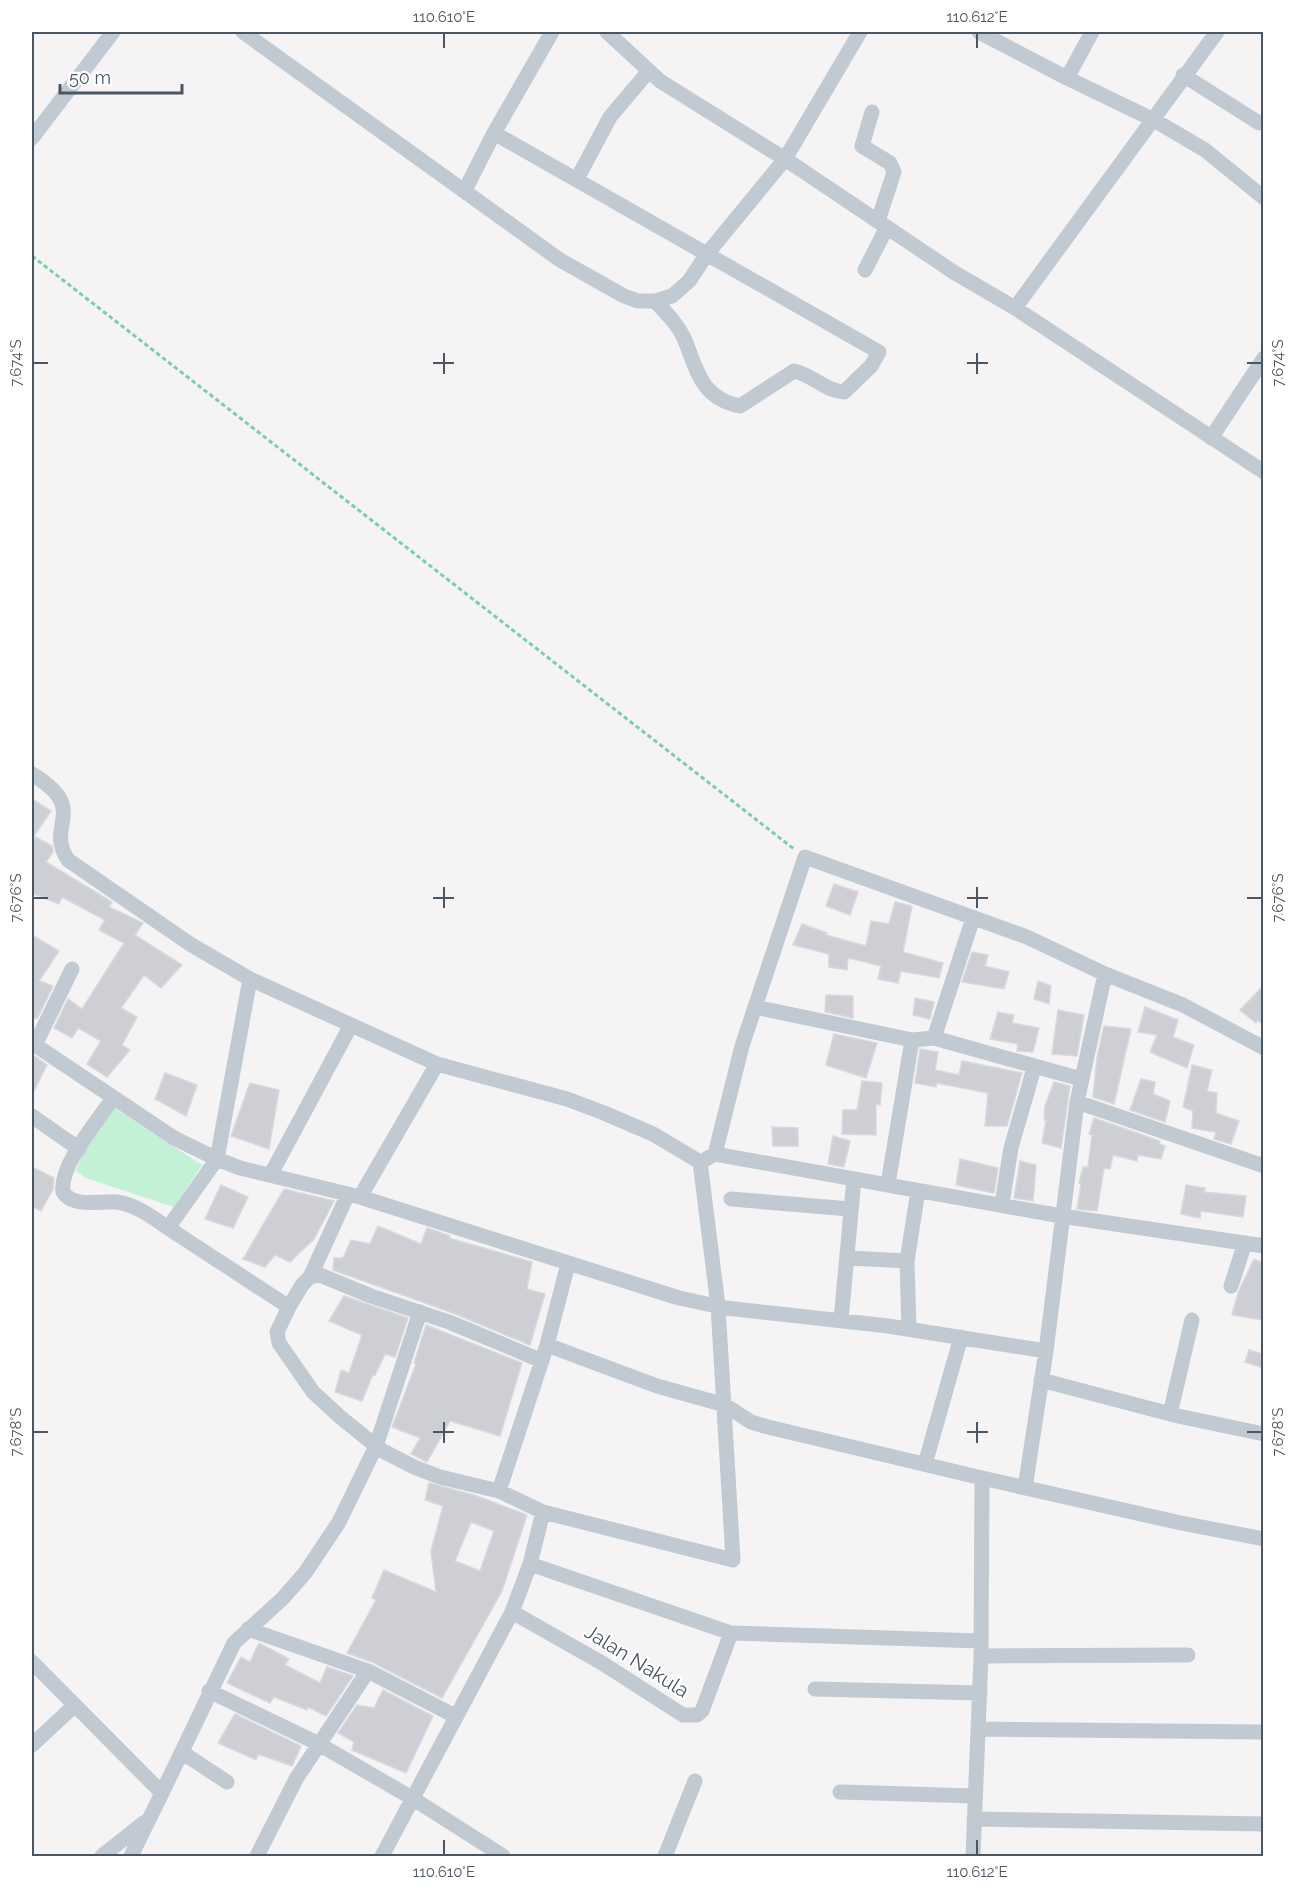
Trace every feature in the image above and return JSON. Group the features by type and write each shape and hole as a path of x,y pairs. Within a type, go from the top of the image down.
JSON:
{"street":[{"path":"32,138 112,32"},
{"path":"243,32 560,260 624,296 638,301 655,301 672,296 689,281 707,254 785,159 860,32"},
{"path":"465,190 494,133 552,32"},
{"path":"607,32 648,72 785,159 955,273 1015,308 1263,472"},
{"path":"979,32 1154,120 1205,150 1263,198"},
{"path":"1067,78 1092,32"},
{"path":"1015,308 1154,120 1183,75 1217,32"},
{"path":"577,179 610,117 648,72"},
{"path":"1183,75 1259,123"},
{"path":"865,270 882,224 894,172 890,163 862,146 872,112"},
{"path":"494,133 879,352 872,366 844,393 832,392 806,374 794,370 740,406 725,403 700,381 683,337 672,319 655,301"},
{"path":"1211,438 1263,358"},
{"path":"32,774 51,785 61,799 64,818 62,848 74,866 199,950 250,979 437,1064 567,1099 653,1134 700,1162"},
{"path":"715,1154 755,1007 805,857 1028,937 1105,975 1183,1005 1263,1048"},
{"path":"934,1038 973,918"},
{"path":"72,969 33,1044 174,1138 217,1159 240,1168 354,1195 668,1295 718,1306 909,1329 1046,1351"},
{"path":"1025,1488 1046,1351 1077,1102 1105,975"},
{"path":"168,1228 217,1159 250,979"},
{"path":"755,1007 912,1040 934,1038 1034,1068 1081,1079"},
{"path":"271,1174 351,1025"},
{"path":"888,1184 912,1040"},
{"path":"437,1064 354,1195 310,1277 289,1307 278,1332 279,1343 314,1392 376,1446 426,1473 499,1491 543,1512 733,1560 718,1306 700,1162"},
{"path":"1002,1204 1011,1148 1034,1068"},
{"path":"113,1098 79,1149 64,1178 62,1186 66,1197 74,1201 128,1204 140,1209 289,1307"},
{"path":"1077,1102 1263,1166"},
{"path":"32,1116 79,1149"},
{"path":"700,1162 715,1154 1061,1216 1263,1246"},
{"path":"841,1320 849,1258 850,1209 854,1179"},
{"path":"909,1329 907,1261 918,1191"},
{"path":"731,1198 850,1209"},
{"path":"1232,1286 1245,1243"},
{"path":"849,1258 907,1261"},
{"path":"499,1491 540,1360 547,1345 568,1264"},
{"path":"310,1277 324,1276 540,1360"},
{"path":"131,1857 234,1643 283,1598 320,1553 376,1446 420,1312"},
{"path":"1170,1414 1192,1320"},
{"path":"925,1464 961,1337"},
{"path":"547,1345 657,1386 725,1406 751,1422 1025,1488 1263,1539"},
{"path":"1041,1380 1170,1414 1263,1434"},
{"path":"973,1857 980,1693 982,1478"},
{"path":"382,1857 512,1612 530,1564 543,1512"},
{"path":"530,1564 731,1633 981,1648 1188,1655"},
{"name":"Jalan Nakula","path":"512,1612 602,1663 683,1715 691,1716 702,1711 731,1633"},
{"path":"248,1629 368,1671 455,1716"},
{"path":"35,1671 75,1705 162,1793"},
{"path":"258,1857 291,1786 368,1671"},
{"path":"815,1689 980,1693"},
{"path":"210,1691 318,1743 412,1798 503,1857"},
{"path":"32,1745 75,1705"},
{"path":"978,1729 1263,1732"},
{"path":"183,1753 227,1782"},
{"path":"665,1857 695,1781"},
{"path":"840,1792 975,1796"},
{"path":"102,1857 150,1818"},
{"path":"974,1819 1263,1824"}],"path":[{"path":"32,256 805,857"}],"green space":[{"path":"113,1107 202,1165 174,1207 86,1178 76,1171 87,1141"}],"building":[{"path":"32,799 51,811 32,839"},
{"path":"35,837 52,846 53,852 46,862 112,902 109,907 143,923 135,935 182,965 161,988 144,975 121,1008 137,1017 122,1045 130,1050 107,1077 87,1064 101,1041 78,1028 72,1038 54,1028 68,999 82,1009 124,943 99,930 105,920 62,897 59,904 32,893 32,845"},
{"path":"834,884 858,892 850,915 826,906"},
{"path":"895,902 912,906 903,952 943,963 939,978 901,971 898,983 878,979 881,966 848,958 847,970 829,967 829,954 793,945 802,924 827,933 826,935 866,946 871,921 889,924"},
{"path":"32,935 59,951 39,981 53,986 37,1019 32,1017"},
{"path":"972,952 988,955 985,966 1009,972 1004,989 962,982"},
{"path":"1038,981 1051,986 1049,1004 1034,999"},
{"path":"1263,986 1263,1024 1258,1020 1256,1023 1240,1010"},
{"path":"826,995 853,996 853,1018 825,1012"},
{"path":"915,998 934,1002 930,1019 913,1015"},
{"path":"1145,1007 1178,1020 1173,1037 1194,1045 1187,1068 1150,1052 1157,1035 1138,1032"},
{"path":"1058,1010 1084,1015 1077,1056 1052,1054"},
{"path":"998,1012 1014,1015 1012,1023 1039,1028 1033,1052 1017,1051 1018,1044 990,1039"},
{"path":"1104,1026 1131,1029 1114,1104 1093,1097 1097,1057"},
{"path":"834,1034 877,1043 866,1078 826,1065"},
{"path":"920,1049 938,1052 935,1070 959,1075 962,1061 1022,1073 1007,1126 985,1126 988,1093 937,1083 936,1087 915,1083"},
{"path":"32,1054 47,1065 32,1095"},
{"path":"1192,1065 1212,1070 1207,1091 1217,1093 1216,1113 1239,1121 1231,1144 1214,1139 1216,1132 1192,1128 1193,1111 1183,1107"},
{"path":"165,1073 197,1085 186,1116 155,1099"},
{"path":"1141,1079 1155,1082 1153,1094 1170,1101 1165,1122 1130,1110"},
{"path":"862,1081 882,1083 880,1105 876,1104 876,1135 842,1134 843,1110 857,1110"},
{"path":"1054,1082 1070,1086 1061,1148 1042,1143 1046,1120 1044,1120 1045,1106"},
{"path":"250,1083 279,1090 269,1149 231,1136"},
{"path":"1094,1118 1160,1141 1159,1144 1165,1146 1161,1159 1138,1155 1137,1161 1113,1155 1110,1169 1104,1168 1097,1211 1077,1209 1083,1167 1088,1167 1092,1135 1089,1134"},
{"path":"772,1127 798,1128 798,1146 773,1146"},
{"path":"833,1136 850,1141 844,1167 828,1164"},
{"path":"960,1159 998,1168 994,1193 956,1185"},
{"path":"1020,1161 1036,1165 1033,1201 1014,1198"},
{"path":"32,1167 54,1178 53,1189 41,1211 32,1206"},
{"path":"221,1185 248,1197 233,1228 205,1219"},
{"path":"1186,1185 1205,1188 1204,1192 1246,1196 1243,1217 1201,1211 1200,1218 1181,1214"},
{"path":"284,1189 334,1201 314,1239 290,1262 275,1255 265,1267 243,1259"},
{"path":"378,1226 421,1244 427,1228 450,1236 449,1238 532,1262 527,1289 545,1294 530,1345 453,1313 333,1270 334,1258 343,1258 351,1240 370,1244"},
{"path":"1254,1259 1263,1263 1263,1320 1232,1315 1238,1293"},
{"path":"344,1296 408,1318 395,1357 385,1354 375,1375 373,1374 362,1401 335,1392 341,1370 349,1373 362,1335 329,1321"},
{"path":"426,1325 522,1363 500,1436 450,1421 427,1462 411,1454 420,1438 392,1427 416,1364 414,1363"},
{"path":"1249,1350 1263,1354 1263,1368 1245,1362"},
{"path":"429,1483 477,1496 527,1515 502,1591 442,1698 372,1662 347,1653 376,1600 372,1598 384,1570 436,1592 431,1551 443,1506 425,1500","holes":["471,1522 494,1531 480,1571 455,1561"]},
{"path":"259,1643 289,1659 285,1665 320,1683 327,1667 353,1676 326,1716 308,1707 307,1710 274,1697 270,1703 227,1683 241,1657 250,1662"},
{"path":"383,1690 433,1716 406,1773 352,1750 354,1742 338,1733 357,1705 374,1708"},
{"path":"235,1714 301,1746 292,1766 258,1754 256,1760 218,1743"}]}
